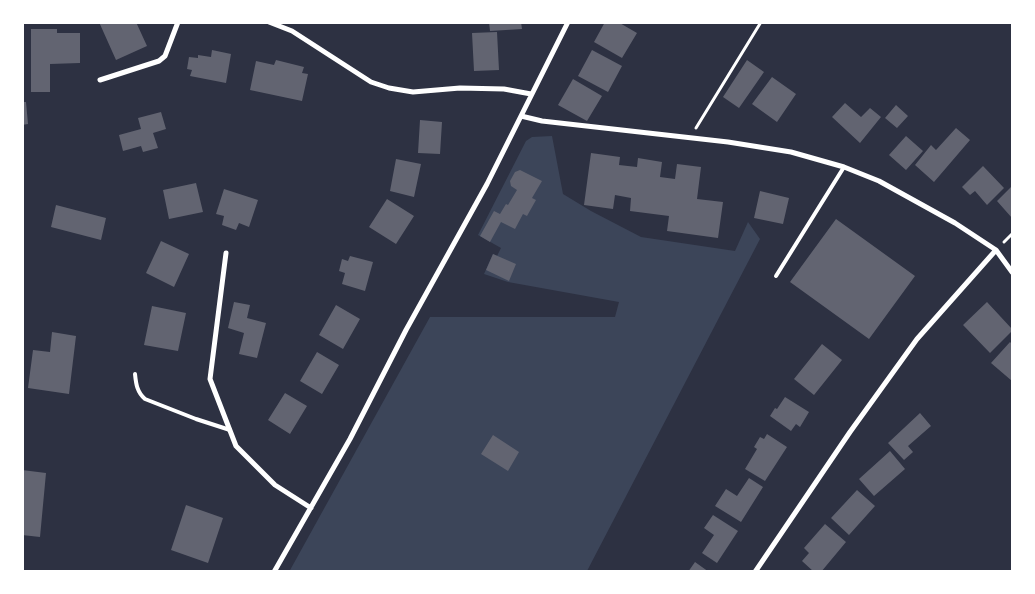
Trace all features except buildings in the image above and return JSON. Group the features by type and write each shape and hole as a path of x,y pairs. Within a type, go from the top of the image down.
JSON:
{"street":[{"path":"100,80 159,61 165,56 178,22"},
{"path":"269,22 292,32 371,82 389,88 413,92 460,88 504,89 531,94"},
{"path":"274,572 359,423 406,330 487,184 568,22"},
{"path":"521,116 542,121 690,137 791,152 844,167 910,198 996,250 1012,272"},
{"path":"755,572 850,432 917,339 996,250"},
{"path":"226,254 210,379 236,446 262,474 288,495 311,508"}],"lane":[{"path":"776,276 844,167"},
{"path":"135,374 136,385 141,396 145,399 230,430"}],"path":[{"path":"690,137 761,22"}],"shaded area":[{"path":"552,136 563,194 641,237 735,251 748,222 760,239 587,571 289,572 430,317 615,317 619,302 508,282 484,274 493,254 497,256 501,248 478,235 526,141 532,137"}]}
